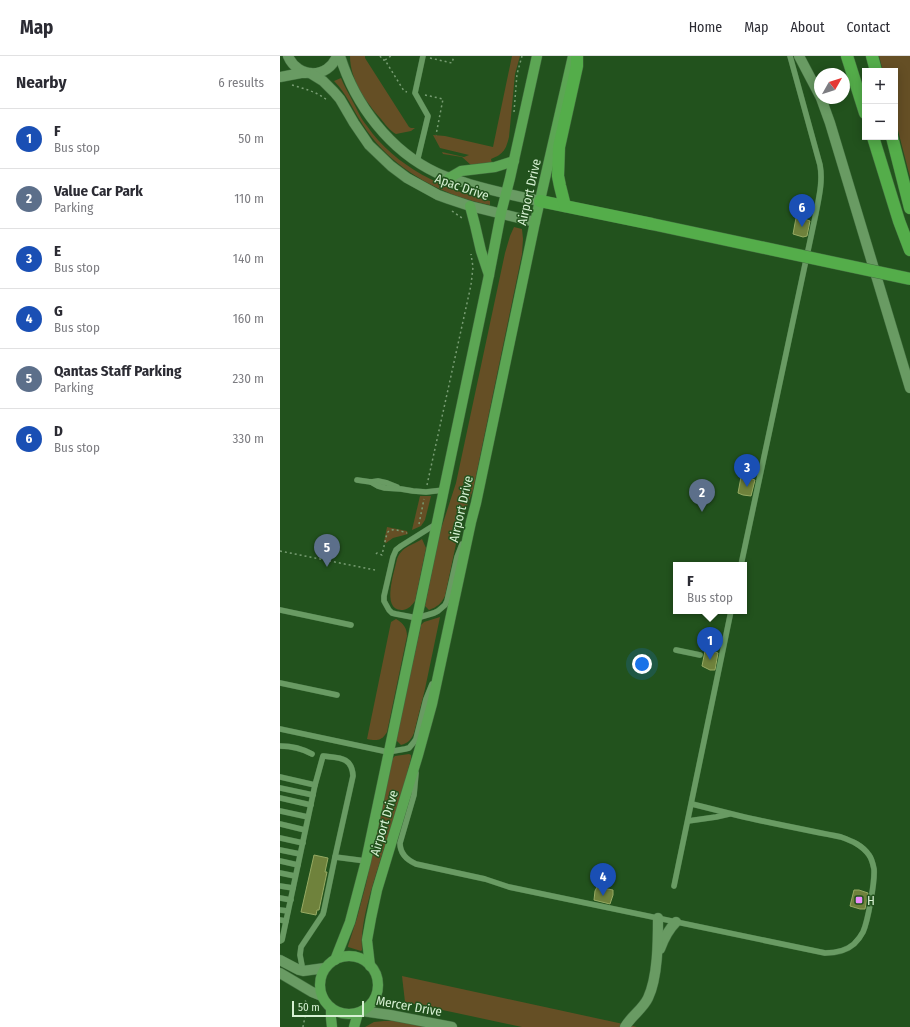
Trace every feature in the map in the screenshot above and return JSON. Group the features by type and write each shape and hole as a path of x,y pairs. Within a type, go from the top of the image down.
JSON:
{"highway":[{"path":"566,206 558,176 560,147 577,66 577,56"},
{"path":"847,56 862,104"},
{"path":"872,56 875,68"},
{"path":"874,140 899,221 910,250"},
{"path":"893,140 909,201"},
{"path":"540,201 910,279"}],"main road":[{"name":"Airport Drive","path":"335,960 350,922 366,860 501,213 514,161 534,67 535,56"},
{"name":"Airport Drive","path":"370,966 368,940 377,890 432,704 535,222 573,56"},
{"path":"448,178 461,171 495,167 514,161"},
{"path":"470,206 481,251 489,275"},
{"path":"347,956 360,958 375,972 378,988 376,996 372,1003 360,1012 353,1014 342,1013 331,1008 322,996 320,986 321,977 326,968 335,960 347,956"},
{"path":"331,1008 332,1027"},
{"path":"354,1027 360,1012"}],"street":[{"name":"Apac Drive","path":"288,56 296,68 309,73 323,82 337,95 364,139 391,166 407,178 432,192 449,199 470,206 535,222"},
{"name":"Apac Drive","path":"338,56 349,80 370,117 393,143 417,162 448,178 506,194 540,201"},
{"path":"280,77 301,73 321,72 326,70 338,56"},
{"path":"799,56 814,85"},
{"path":"823,104 910,388"},
{"path":"625,1027 648,998 653,980 658,943 658,918"},
{"path":"656,958 665,936 676,922"},
{"path":"280,960 295,969 303,971 326,968"},
{"path":"280,973 312,992 322,996"},
{"name":"Mercer Drive","path":"360,1012 390,1015 452,1027"}],"lane":[{"path":"742,562 821,186 820,165 790,56"},
{"path":"417,162 428,116 415,93 426,57"},
{"path":"357,480 371,482 378,481 401,489 414,491 426,492 444,490"},
{"path":"436,524 406,542 396,550 392,557 384,601 392,613 417,618 434,613 445,605 457,557 471,522"},
{"path":"280,610 351,625"},
{"path":"674,886 731,614"},
{"path":"676,650 700,655"},
{"path":"280,729 388,752 409,748 416,739 426,699 441,664"},
{"path":"280,683 337,695"},
{"path":"280,746 306,751 312,754"},
{"path":"418,755 414,795 400,843 400,847 407,860 416,864 486,878 509,887 825,953 840,952 853,945 859,938 864,930 872,891 874,870 873,863 869,855 859,844 850,840 730,814 712,808 692,804"},
{"path":"281,940 283,921 288,912 315,785 323,756 342,758 350,765 353,776 323,914 301,947 300,956 303,971"},
{"path":"280,777 315,785"},
{"path":"280,788 313,795"},
{"path":"280,798 311,805"},
{"path":"280,811 308,817"},
{"path":"688,821 730,814"},
{"path":"280,824 305,830"},
{"path":"280,838 303,843"},
{"path":"280,850 300,854"},
{"path":"335,857 366,860"},
{"path":"280,861 298,865"},
{"path":"280,873 296,876"},
{"path":"280,886 293,888"},
{"path":"280,898 290,900"},
{"path":"280,910 288,912"}],"path":[{"path":"385,60 391,56"},
{"path":"426,57 452,63 454,56"},
{"path":"513,118 517,74 522,56"},
{"path":"419,527 471,285 473,267 471,254"},
{"path":"376,554 382,554 389,530 408,533"},
{"path":"280,550 375,570"},
{"path":"303,1027 307,1007 307,1002 304,998"}],"shaded area":[{"path":"350,56 365,56 409,127 415,128 411,131 396,134 388,127 360,90 353,74"},
{"path":"512,56 520,56 515,74 509,137 504,151 491,159 492,164 472,166 462,157 443,154 442,152 464,157 469,155 440,148 433,135 445,136 493,147"},
{"path":"879,56 910,56 910,177 898,131 898,68 882,68"},
{"path":"341,78 363,121 378,141 406,165 438,183 490,201 490,205 465,199 429,184 392,159 363,125 343,91 334,81"},
{"path":"514,227 522,229 522,254 473,490 460,525 445,596 438,605 429,610 425,606 440,532 456,483 505,253"},
{"path":"420,496 431,496 425,520 421,526 412,530"},
{"path":"387,527 407,531 408,534 393,538 386,543 384,542"},
{"path":"422,539 426,548 415,601 407,609 396,609 390,598 392,580 397,559 404,549"},
{"path":"440,617 414,733 409,741 401,745 396,740 421,625 424,622"},
{"path":"396,619 404,626 407,636 387,732 381,739 367,739 391,622"},
{"path":"411,755 411,758 365,915 361,951 348,946 366,884 392,759 395,756"},
{"path":"402,976 637,1027 522,1027 405,1002"},
{"path":"397,1021 428,1027 365,1027 374,1022"}],"building":[{"path":"796,218 802,218 810,221 807,236 803,237 793,234"},
{"path":"741,477 755,480 751,496 738,493"},
{"path":"710,650 718,653 715,670 710,670 702,666 705,651"},
{"path":"314,855 328,858 325,872 327,872 319,910 317,910 316,915 301,912"},
{"path":"597,887 613,890 610,904 594,900"},
{"path":"854,890 868,893 865,909 850,906"}],"place":[{"name":"D","path":"802,227"},
{"name":"E","path":"747,487"},
{"name":"Value Car Park","path":"702,512"},
{"name":"Qantas Staff Parking","path":"327,567"},
{"name":"F","path":"710,660"},
{"name":"G","path":"603,896"},
{"name":"H","path":"859,900"}]}
